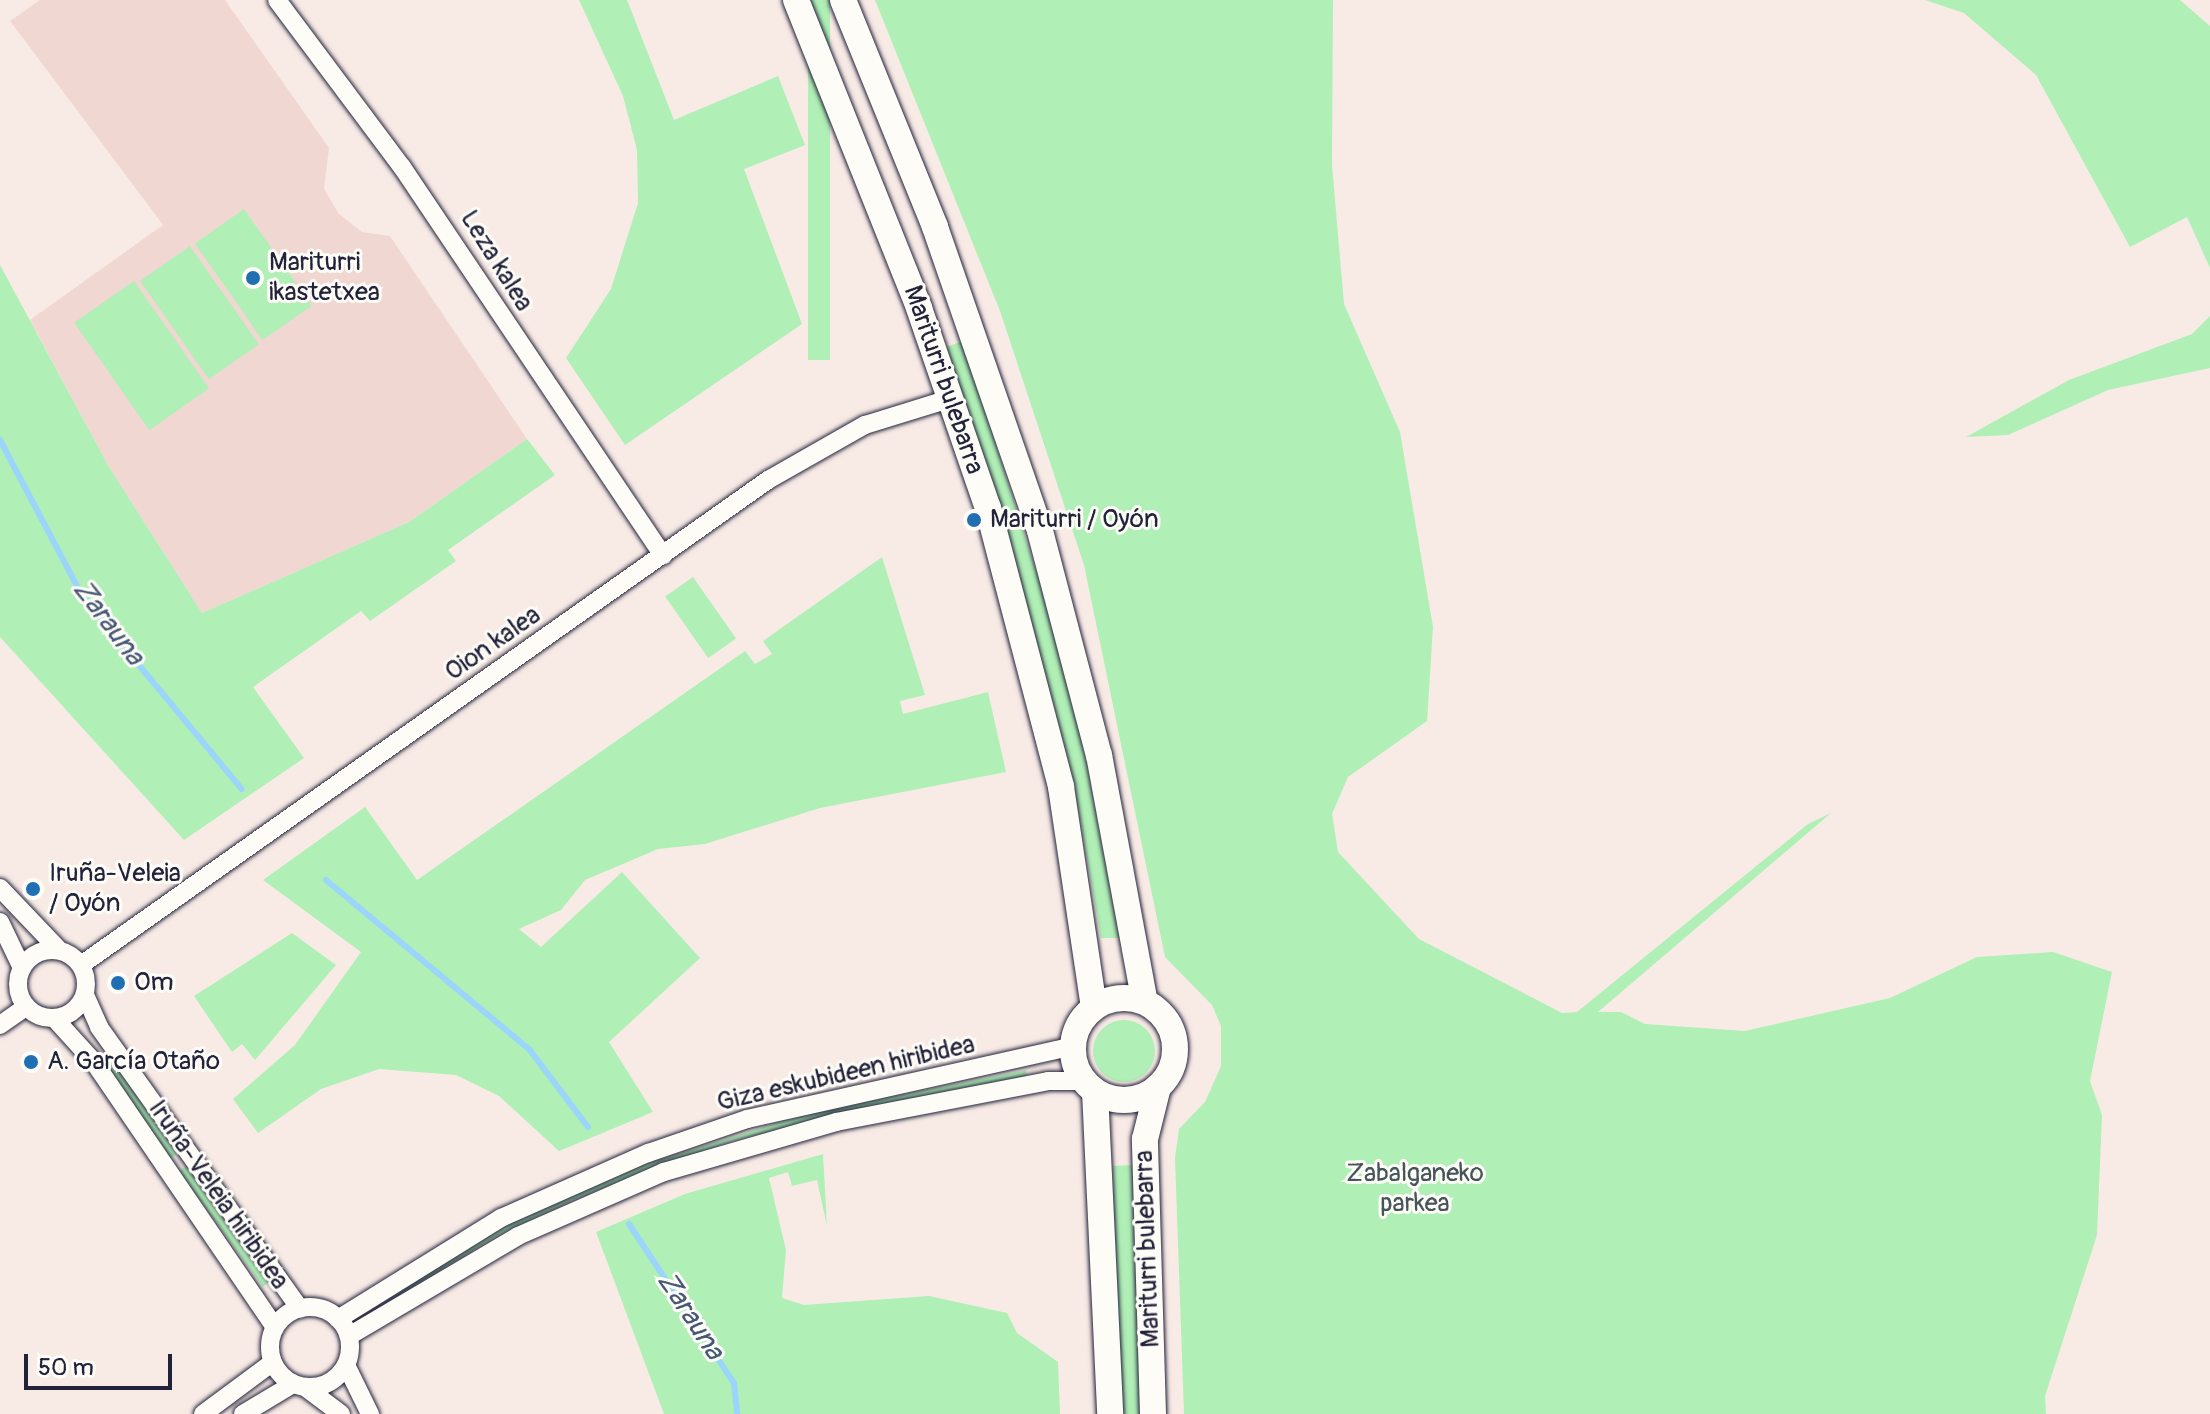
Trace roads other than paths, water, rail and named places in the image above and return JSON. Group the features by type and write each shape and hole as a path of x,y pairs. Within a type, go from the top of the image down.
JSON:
{"main road":[{"name":"Mariturri bulebarra","path":"796,0 952,398 1024,634 1061,787 1094,1007"},
{"name":"Mariturri bulebarra","path":"843,0 935,227 1039,527 1099,755 1145,1002"},
{"path":"1110,999 1145,1002 1175,1041 1158,1087 1139,1098 1090,1086 1073,1046 1094,1007 1110,999"},
{"name":"Mariturri bulebarra","path":"1090,1086 1110,1414"},
{"name":"Mariturri bulebarra","path":"1153,1414 1145,1139 1158,1087"}],"street":[{"name":"Leza kalea","path":"277,0 368,117 663,556"},
{"name":"Oion kalea","path":"81,965 831,441 952,398"},
{"path":"0,888 59,950 81,965 85,995 55,1019 26,1007"},
{"path":"0,922 22,968 26,1007"},
{"path":"22,968 31,957 59,950"},
{"name":"Iruña-Veleia hiribidea","path":"85,995 99,1027 300,1309"},
{"path":"0,1025 26,1007"},
{"name":"Iruña-Veleia hiribidea","path":"55,1019 94,1062 275,1327"},
{"name":"Giza eskubideen hiribidea","path":"338,1319 501,1218 648,1153 747,1119 1073,1046"},
{"name":"Giza eskubideen hiribidea","path":"349,1336 518,1236 678,1168 836,1122 1048,1081 1090,1086"},
{"path":"243,1414 299,1386 336,1378 346,1365 349,1336 338,1319 300,1309 275,1327 273,1362"},
{"path":"273,1362 299,1386 341,1414"},
{"path":"203,1414 273,1362"},
{"path":"346,1365 370,1414"}],"waterway":[{"name":"Zarauna","path":"0,440 84,599 242,789"},
{"name":"Zarauna","path":"326,880 529,1049 588,1127"},
{"name":"Zarauna","path":"629,1224 734,1383 737,1414"}],"place":[{"name":"Mariturri ikastetxea","path":"253,278"},
{"name":"Mariturri / Oyón","path":"974,520"},
{"name":"Iruña-Veleia / Oyón","path":"33,889"},
{"name":"Om","path":"118,983"},
{"name":"A. García Otaño","path":"31,1062"}],"park label":[{"name":"Zabalganeko parkea","path":"1415,1189"}]}
